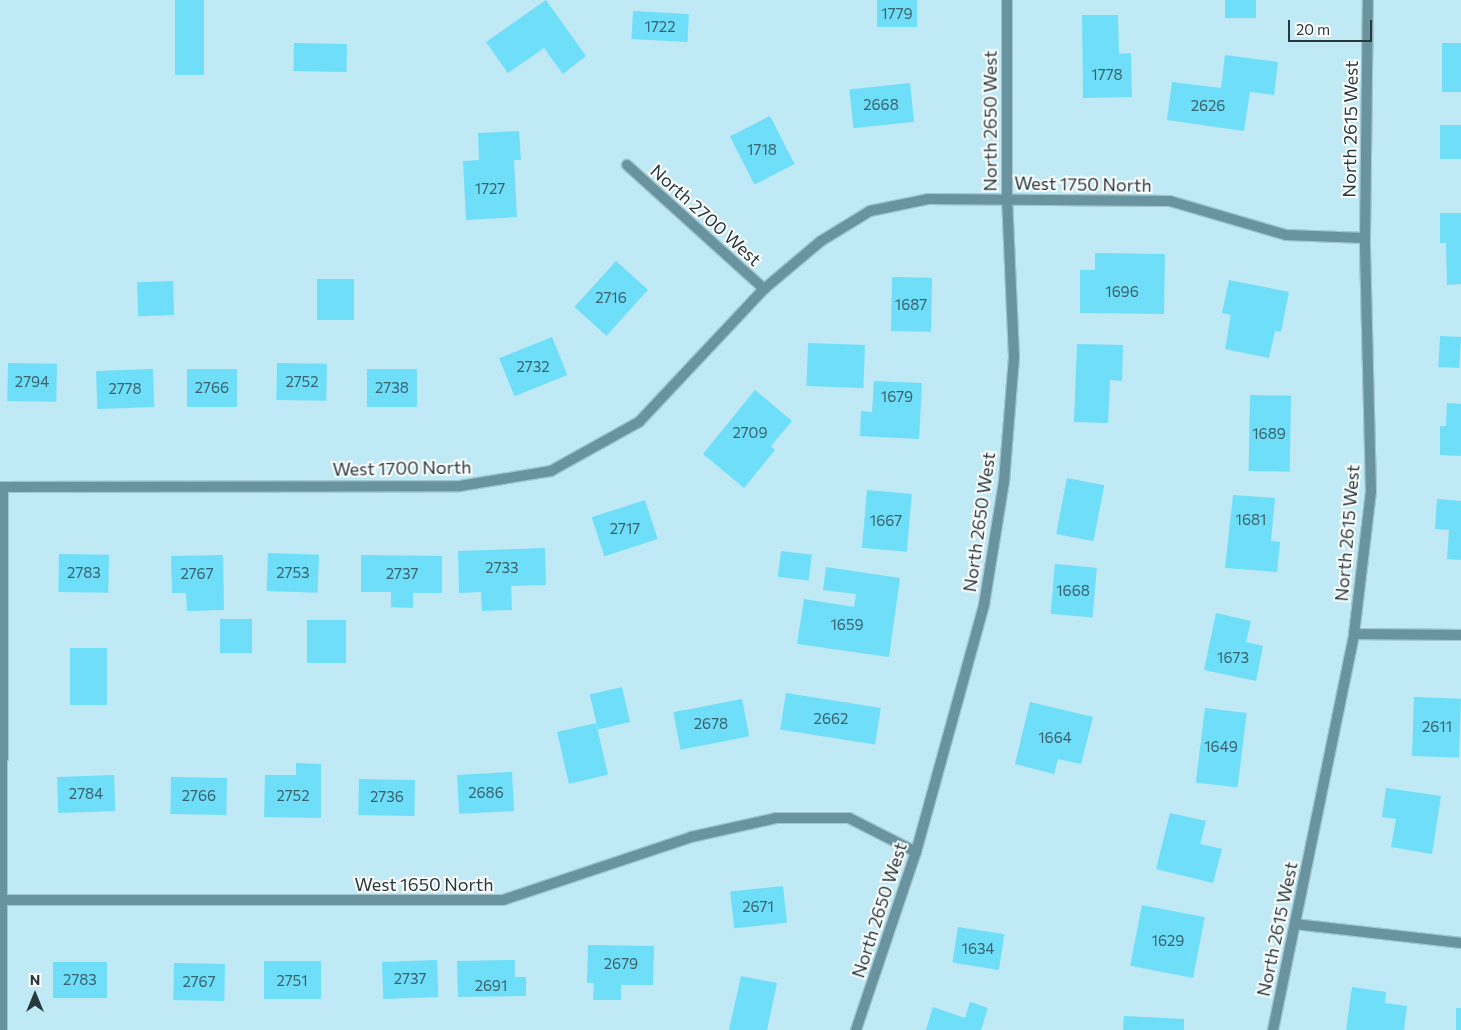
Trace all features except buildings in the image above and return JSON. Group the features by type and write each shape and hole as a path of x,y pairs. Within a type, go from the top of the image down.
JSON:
{"street":[{"name":"North 2650 West","path":"856,1030 916,852 984,605 1004,482 1014,357 1006,198 1007,0"},
{"name":"North 2615 West","path":"1273,1030 1354,634 1371,492 1365,238 1368,0"},
{"name":"North 2700 West","path":"627,165 764,289"},
{"name":"West 1750 North","path":"764,289 821,241 870,211 928,198 1170,201 1286,235 1365,238"},
{"name":"West 1700 North","path":"1,487 460,486 551,471 639,422 764,289"},
{"path":"1,487 2,1030"},
{"path":"1354,634 1461,635"},
{"name":"West 1650 North","path":"2,900 502,900 691,837 776,818 849,818 916,852"},
{"path":"1295,924 1461,943"}]}
